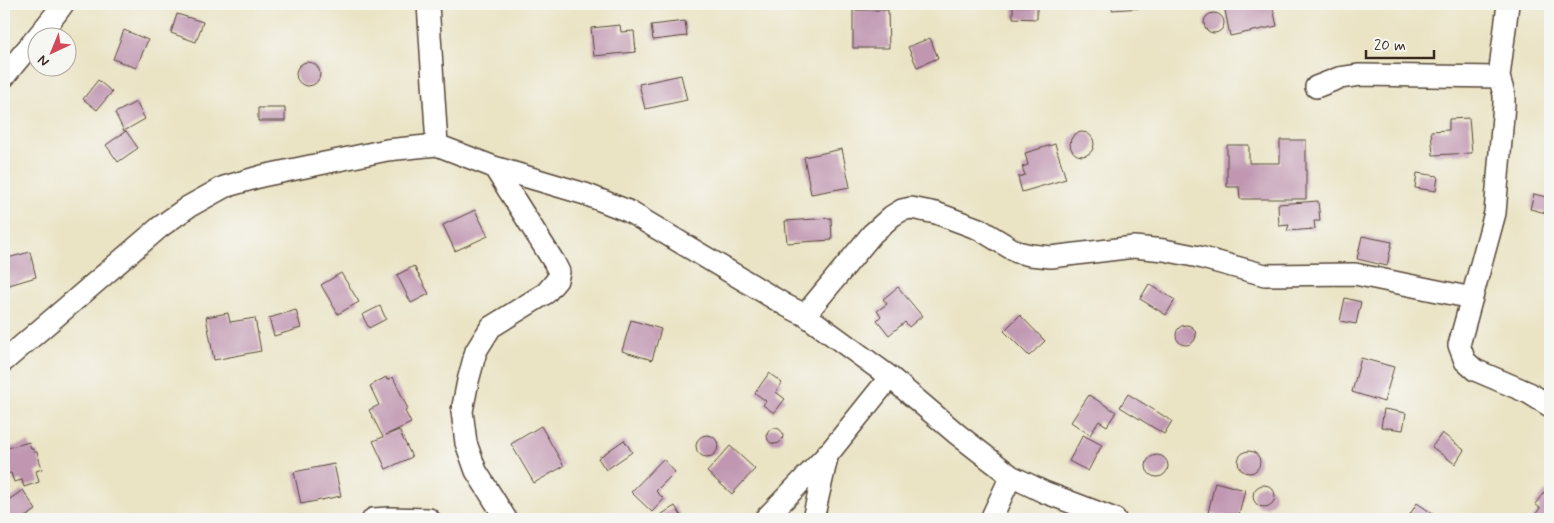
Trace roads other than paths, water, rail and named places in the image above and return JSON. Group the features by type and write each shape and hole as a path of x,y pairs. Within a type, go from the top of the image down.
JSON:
{"street":[{"path":"4,77 63,4"},
{"path":"1508,4 1499,77 1504,94 1504,104 1495,213 1459,345 1465,361 1475,370 1529,394 1550,406"},
{"path":"433,5 437,145"},
{"path":"1316,87 1339,78 1360,75 1499,77"},
{"path":"4,361 160,227 188,207 224,187 262,176 387,150 437,145 494,167 585,194 628,211 805,315 890,377 957,434 1011,476 1044,492 1114,519"},
{"path":"494,167 559,272 557,280 546,293 491,327 476,351 468,381 462,411 466,443 476,471 506,519"},
{"path":"805,315 872,234 892,216 902,210 911,208 936,213 979,229 1017,252 1030,255 1051,257 1134,247 1164,250 1199,257 1264,275 1355,274 1472,298"},
{"path":"765,519 828,453 890,377"},
{"path":"813,519 828,453"},
{"path":"991,519 1011,476"},
{"path":"373,519 429,519"}]}
